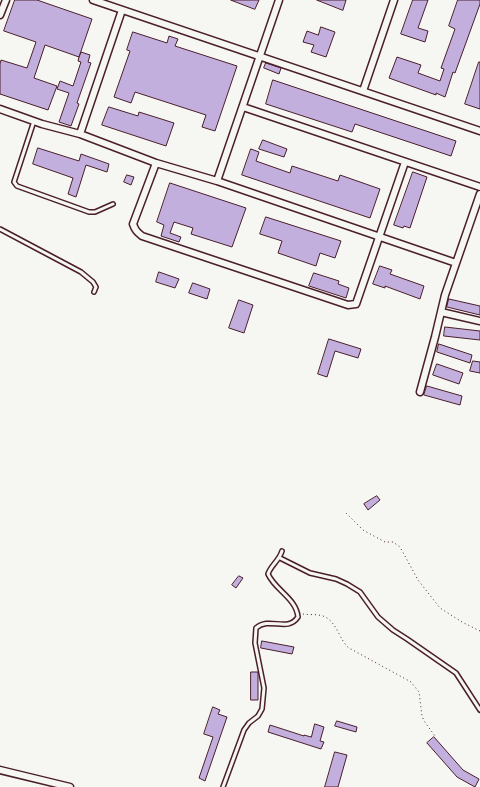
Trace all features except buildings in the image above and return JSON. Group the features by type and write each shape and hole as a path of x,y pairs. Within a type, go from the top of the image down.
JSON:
{"street":[{"path":"0,16 6,0"},
{"path":"93,0 480,131"},
{"path":"217,181 279,0"},
{"path":"363,91 394,0"},
{"path":"80,134 122,10"},
{"path":"243,107 480,187"},
{"path":"0,109 34,121 80,134 156,163 217,181 456,263"},
{"path":"156,163 133,224 134,229 142,236 348,305 356,304 405,162"},
{"path":"420,392 445,295 480,194"},
{"path":"441,312 480,321"},
{"path":"0,770 70,787"}],"lane":[{"path":"34,121 14,182 15,184 88,212 95,212 113,204"},
{"path":"0,229 81,272 93,282 96,287 94,292"},
{"path":"223,787 244,730 248,723 258,716 262,709 264,688 254,643 256,628 260,625 269,623 282,625 290,624 295,622 298,617 296,607 271,580 268,574 269,569 280,558 282,551"},
{"path":"280,558 310,573 336,579 360,592 378,617 393,630 456,673 480,710"}],"path":[{"path":"346,513 363,530 385,542 393,542 400,547 418,580 440,608 480,632"},
{"path":"298,614 322,616 327,618 335,628 344,644 349,648 411,682 419,692 424,721 435,736"}]}
